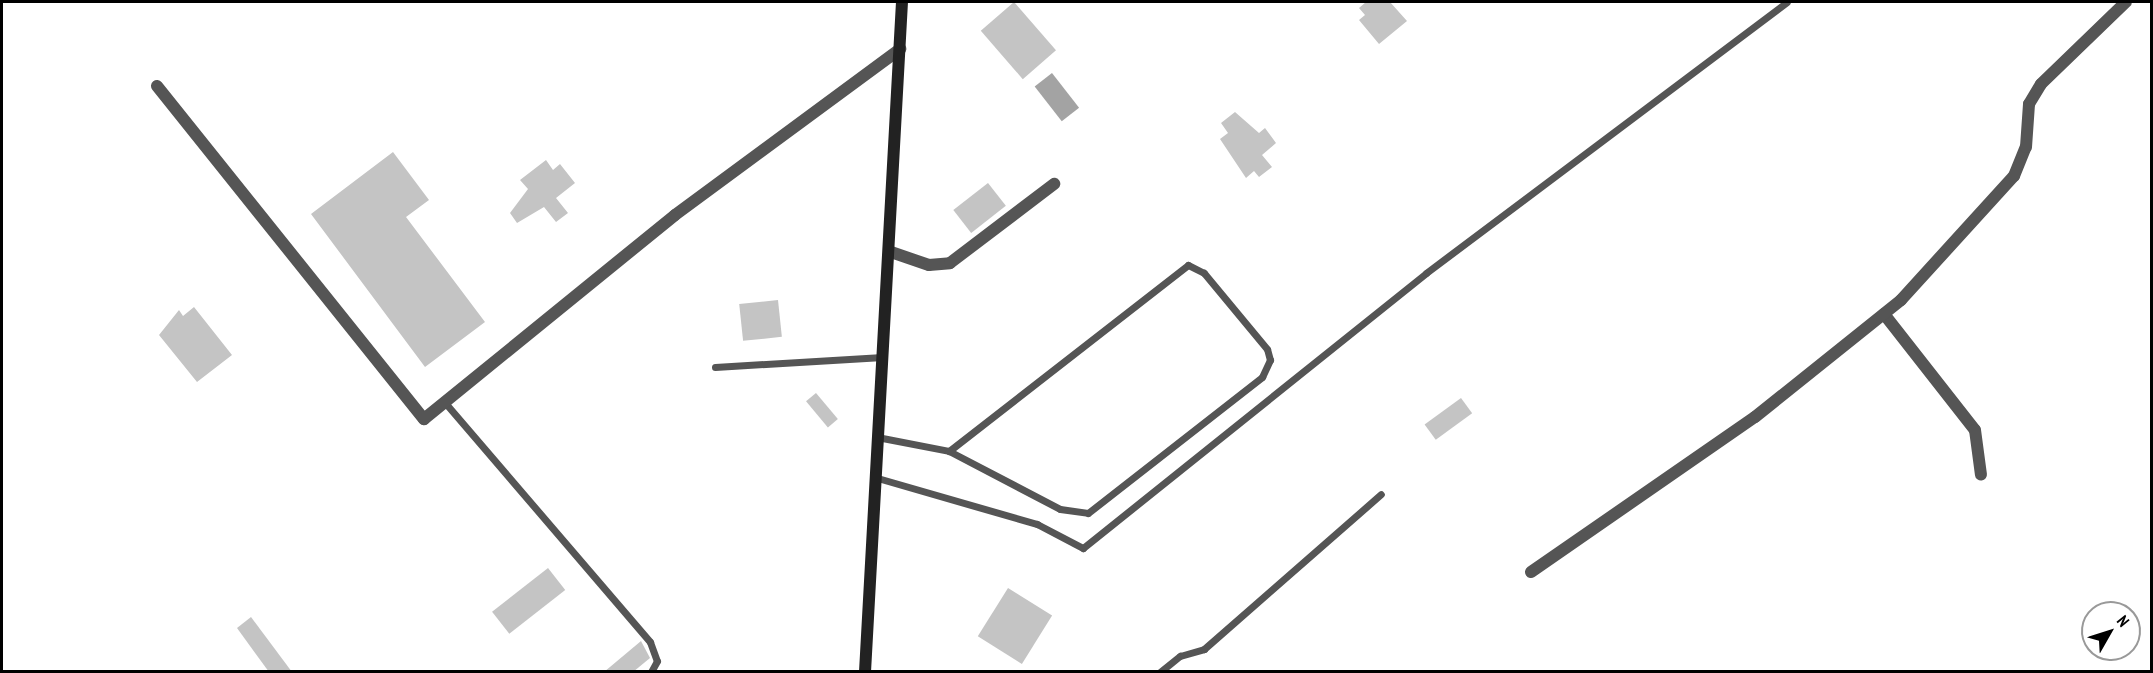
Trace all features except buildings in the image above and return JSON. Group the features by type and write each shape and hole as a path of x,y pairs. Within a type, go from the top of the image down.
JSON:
{"main road":[{"path":"865,672 874,477 891,252 902,2"}],"street":[{"path":"1531,572 1755,417 1884,314 2014,176 2037,90 2126,2"},
{"path":"157,86 407,404 424,419 447,405 675,215 900,50"},
{"path":"891,252 929,265 950,263 1054,184"},
{"path":"1884,314 1975,430 1981,475"}],"lane":[{"path":"874,477 1037,524 1083,548 1426,273 1787,2"},
{"path":"877,437 949,451 1060,509 1088,513 1262,377 1270,360 1267,350 1204,273 1188,265 949,451"},
{"path":"715,367 883,357"},
{"path":"447,405 650,642 657,661 651,672"},
{"path":"1160,672 1180,656 1204,649 1380,494"}],"shaded area":[{"path":"1052,73 1079,108 1062,121 1035,87"}]}
